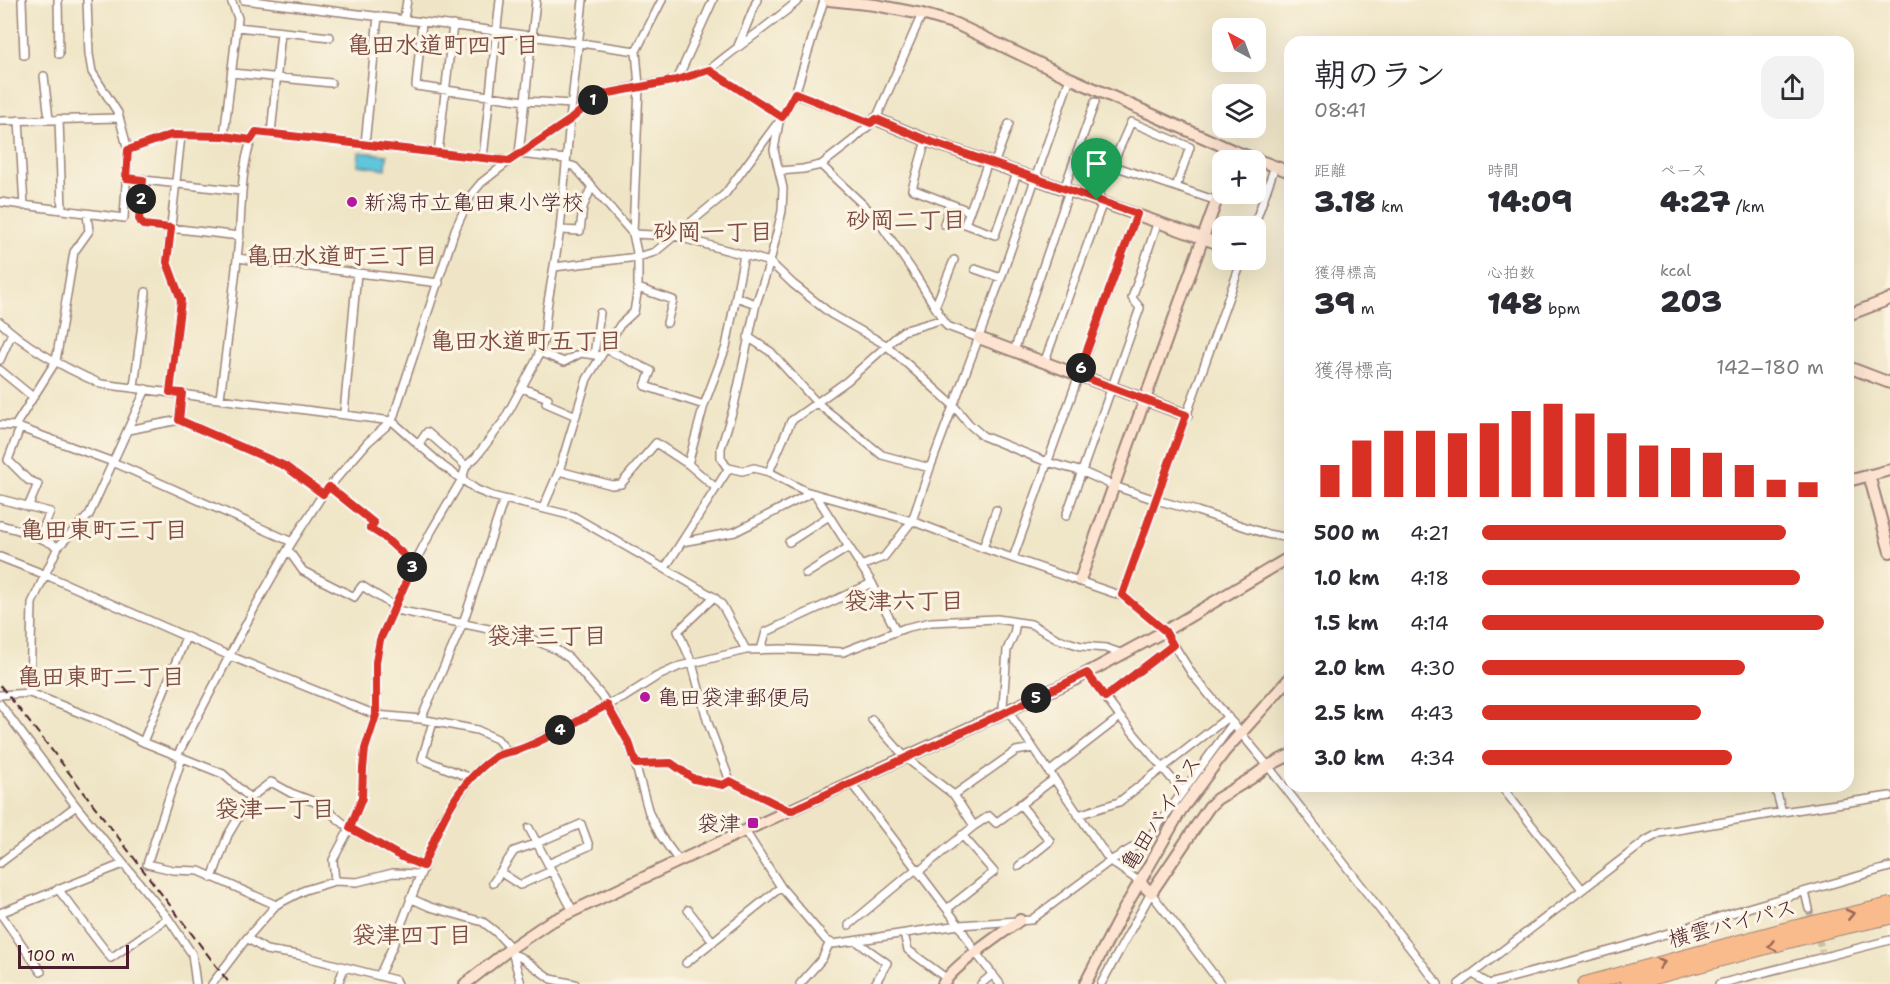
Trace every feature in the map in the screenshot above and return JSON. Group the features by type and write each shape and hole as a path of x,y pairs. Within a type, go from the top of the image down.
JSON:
{"highway":[{"name":"横雲バイパス","path":"1585,984 1784,930 1890,905"},
{"name":"横雲バイパス","path":"1628,984 1830,930 1890,917"}],"street":[{"path":"22,0 24,55"},
{"path":"58,0 59,54"},
{"path":"0,202 124,218 128,150 118,112 93,72 89,54 87,0"},
{"path":"224,136 238,18 231,0"},
{"path":"244,0 296,3 636,51"},
{"path":"404,20 407,0"},
{"path":"483,158 500,0"},
{"path":"519,154 536,0"},
{"path":"335,881 333,860 350,828 362,798 365,749 376,715 376,662 380,640 414,564 462,479 466,466 476,457 503,422 522,388 544,339 560,230 583,0"},
{"path":"543,508 559,471 587,379 600,354 620,325 634,312 638,288 638,256 633,234 639,86 636,51 662,0"},
{"path":"677,80 713,0"},
{"path":"738,46 757,0"},
{"path":"276,905 199,871 173,870 147,864 180,757 230,656 292,542 323,494 368,442 392,421 455,230 471,195 481,183 509,161 570,120 599,95 677,80 709,70 799,0"},
{"path":"554,267 656,252 725,194 780,120 795,93 824,0"},
{"path":"829,0 875,5 922,14 956,24 1220,150"},
{"path":"780,171 820,165 852,141 873,121 922,14"},
{"path":"365,144 378,16"},
{"path":"422,22 416,86 572,104"},
{"path":"438,153 453,25"},
{"path":"237,27 330,37"},
{"path":"270,134 281,32"},
{"path":"709,70 780,120"},
{"path":"232,72 331,83"},
{"path":"44,76 49,119"},
{"path":"861,566 884,557 912,521 1001,278 1070,78"},
{"path":"795,93 1212,241"},
{"path":"1014,351 1095,102"},
{"path":"0,121 118,118"},
{"path":"59,119 62,210"},
{"path":"19,120 24,206"},
{"path":"780,120 774,150 783,188 782,211 770,262 756,304 734,406 721,448 721,458 729,468 742,471 754,468 769,472 813,493 912,521 1122,595 1165,631 1192,675 1284,787"},
{"path":"1044,363 1111,165 1131,122 1190,147 1176,187"},
{"path":"1008,124 965,224 994,235 1017,173"},
{"path":"220,398 240,236 242,191 251,140 256,132 509,161"},
{"path":"128,150 171,135 224,136 251,140"},
{"path":"170,392 181,300 167,262 181,136"},
{"path":"926,140 912,189 969,211"},
{"path":"519,154 566,162 575,167 633,234 675,236 770,262 793,284 831,314 886,345 954,406 983,436 1047,462 1083,472 1114,486 1267,534 1284,537"},
{"path":"1266,164 1284,170"},
{"path":"820,165 875,216 947,326 1186,415"},
{"path":"1111,165 1212,199"},
{"path":"1258,216 1275,166"},
{"path":"126,178 242,191"},
{"path":"143,180 139,219 143,225 240,236"},
{"path":"560,230 580,231 583,207 592,186"},
{"path":"944,224 951,204"},
{"path":"1080,580 1216,204"},
{"path":"28,507 38,484 28,480 8,460 18,427 33,397 56,361 74,252 89,231 87,214"},
{"path":"1012,558 1137,214"},
{"path":"1066,516 1140,308 1132,298 1158,221"},
{"path":"688,464 704,405 726,347 744,255"},
{"path":"237,258 439,283"},
{"path":"935,307 954,260"},
{"path":"975,269 1001,278"},
{"path":"1122,595 1238,270"},
{"path":"344,413 357,273"},
{"path":"638,288 673,300 667,323"},
{"path":"134,387 146,292"},
{"path":"736,297 756,304"},
{"path":"1854,313 1890,299"},
{"path":"600,313 600,354"},
{"path":"769,472 791,421 847,381 903,331 943,319"},
{"path":"0,322 12,333 73,372 101,384 344,413 392,421 443,466 477,490 492,496 573,516 714,597 722,605 746,650"},
{"path":"0,360 12,333"},
{"path":"748,337 771,352 817,403 882,455 930,468"},
{"path":"539,352 564,362 581,353 600,354 651,371 645,386 704,405"},
{"path":"1854,369 1890,382"},
{"path":"0,370 33,397"},
{"path":"522,388 548,398 546,404 576,416"},
{"path":"30,693 32,603 58,547 89,515 146,389"},
{"path":"179,420 182,393"},
{"path":"128,430 179,420 285,466 323,494"},
{"path":"0,425 18,427 113,462 292,542"},
{"path":"418,445 427,432 466,466"},
{"path":"559,471 612,485 621,484 656,443 688,464 716,488"},
{"path":"665,568 729,468"},
{"path":"1854,479 1890,470"},
{"path":"1869,475 1890,552"},
{"path":"329,487 374,523 370,528 384,537 414,564"},
{"path":"813,493 872,583 896,631"},
{"path":"682,542 735,532 813,493"},
{"path":"0,499 50,512 40,536"},
{"path":"421,719 464,623 504,499"},
{"path":"984,548 996,510"},
{"path":"789,542 829,516"},
{"path":"0,525 40,536 58,547"},
{"path":"806,574 849,547"},
{"path":"288,550 303,571 354,597 362,586 393,608 527,637 555,649 568,658 607,705 630,745 649,813 660,834 679,861"},
{"path":"0,557 230,656 376,715 421,719 477,730 497,739 508,752"},
{"path":"465,984 548,923 1087,673 1165,631 1284,561"},
{"path":"761,650 766,632 872,583"},
{"path":"714,597 678,631 692,663 708,723 730,781 790,811"},
{"path":"379,976 442,819 480,768 498,755 521,749 554,733 680,666 746,650 843,652 896,631 931,622 998,619 1031,624 1058,639 1080,646 1106,648 1123,654"},
{"path":"1016,622 1007,650 1003,707 1008,711 1110,861 1140,882 1151,893 1221,984"},
{"path":"143,742 186,637"},
{"path":"1105,697 1173,645"},
{"path":"1087,673 1120,717 1182,791"},
{"name":"亀田バイパス","path":"1085,984 1123,911 1181,810 1240,732 1284,684"},
{"path":"0,695 30,693 108,724 143,742 223,774 250,798"},
{"path":"0,705 76,806 168,918 192,954 196,984"},
{"path":"849,925 988,816 996,823 1120,717"},
{"path":"1078,815 1119,802 1227,717"},
{"path":"872,720 906,758 954,795 974,826"},
{"path":"433,722 422,759 471,778"},
{"path":"746,831 781,887 826,940 833,944 959,925 1031,920 1110,861 1149,838 1233,723"},
{"path":"954,795 1016,751 1033,748"},
{"path":"1101,984 1151,893 1209,807 1217,799 1284,758"},
{"path":"636,764 671,763 694,779 723,785 730,781"},
{"path":"212,878 228,835 250,798 271,782 291,793 320,804 350,828 422,870"},
{"path":"851,783 959,925 976,953 1000,984"},
{"path":"1288,792 1437,984"},
{"path":"1506,792 1582,889"},
{"path":"1777,792 1782,812"},
{"path":"1459,984 1647,840 1660,833 1890,796"},
{"path":"1019,866 1050,841 1020,804"},
{"path":"0,863 76,806"},
{"path":"493,883 500,872 514,851 581,824 589,846 520,885 500,872"},
{"path":"529,828 573,911"},
{"path":"947,909 994,872 962,835"},
{"path":"41,972 0,913 123,864"},
{"path":"1473,974 1489,984 1627,946 1890,867"},
{"path":"212,984 276,905 305,890 335,881 357,882 393,873 422,870"},
{"path":"686,963 781,887"},
{"path":"58,890 111,958 168,918"},
{"path":"1805,892 1809,909"},
{"path":"410,898 430,907 483,922 496,932 512,951 552,980 575,984"},
{"path":"688,910 713,942"},
{"path":"904,934 908,950 945,981 976,953 1020,920"},
{"path":"247,938 266,950 298,955 395,980 397,984"},
{"path":"1719,984 1823,954 1890,940"},
{"path":"856,941 887,963 875,984"},
{"path":"800,984 822,959 830,942"},
{"path":"512,951 521,984"},
{"path":"338,984 344,968"},
{"path":"981,984 993,974"}],"water":[{"path":"359,152 387,155 386,169 358,165"}],"tunnel":[{"path":"1809,909 1822,951"}],"railway":[{"path":"0,685 230,984"}],"place":[{"name":"新潟市立亀田東小学校","path":"352,202"},
{"name":"亀田袋津郵便局","path":"645,697"},
{"name":"袋津","path":"753,823"}],"district":[{"name":"亀田水道町四丁目","path":"443,45"},
{"name":"砂岡二丁目","path":"906,220"},
{"name":"砂岡一丁目","path":"713,232"},
{"name":"亀田水道町三丁目","path":"342,256"},
{"name":"亀田水道町五丁目","path":"526,341"},
{"name":"亀田東町三丁目","path":"104,530"},
{"name":"袋津六丁目","path":"904,601"},
{"name":"袋津三丁目","path":"547,636"},
{"name":"亀田東町二丁目","path":"101,677"},
{"name":"袋津一丁目","path":"275,809"},
{"name":"袋津四丁目","path":"412,935"}],"route":[{"path":"709,70 782,117 795,93 871,123 876,119 926,140 1097,200 1137,214 1078,375 1186,415 1122,595 1165,631 1173,645 1105,697 1087,673 790,811 730,781 723,785 694,779 671,763 636,764 630,745 607,705 521,749 498,755 480,768 465,784 442,819 423,866 350,828 362,798 365,749 376,715 376,662 380,640 414,564 384,537 370,528 374,523 329,487 323,494 285,466 179,420 182,393 170,392 181,300 167,262 171,228 143,225 139,219 143,180 126,178 128,150 171,135 224,136 251,140 256,132 509,161 570,120 599,95 677,80 709,70"}]}
